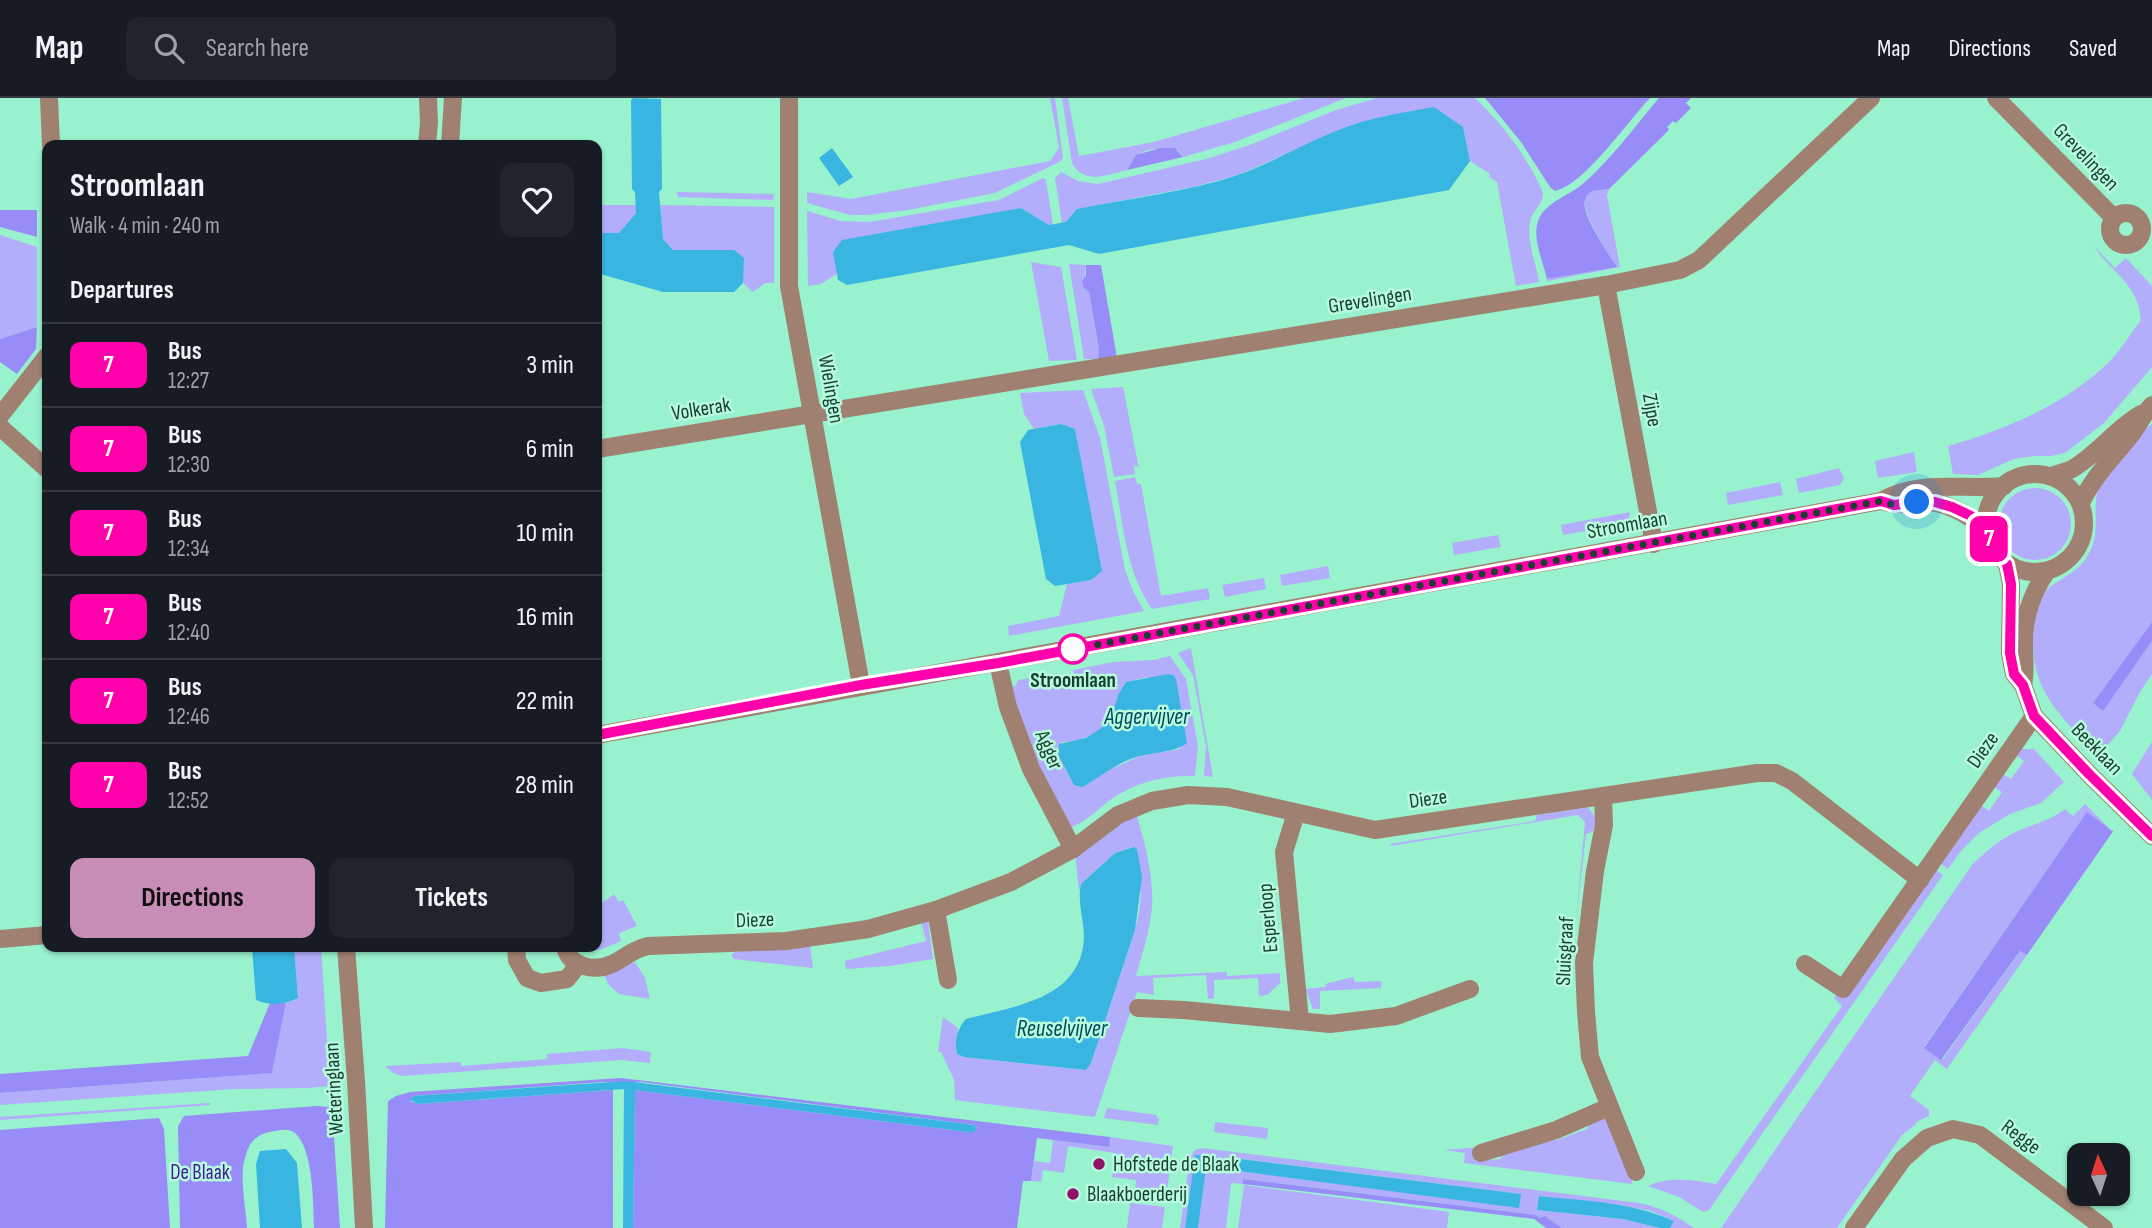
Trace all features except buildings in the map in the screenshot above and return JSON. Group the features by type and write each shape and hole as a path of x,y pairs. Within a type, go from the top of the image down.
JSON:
{"street":[{"path":"49,98 51,140"},
{"path":"427,140 428,98"},
{"path":"450,140 453,98"},
{"name":"Wielingen","path":"789,98 789,286 861,685"},
{"name":"Grevelingen","path":"812,413 1606,285 1680,270 1699,260 1871,98"},
{"name":"Grevelingen","path":"1996,98 2114,218"},
{"name":"Zijpe","path":"1606,285 1654,544"},
{"path":"0,416 42,362"},
{"path":"2051,476 2068,486 2081,503 2085,524 2080,545 2066,562 2047,571 2026,572 2007,564 1993,550 1986,531 1987,512 1995,493 2011,480 2030,474 2051,476 2071,469 2125,423 2148,409"},
{"path":"2081,503 2090,485 2134,431 2148,409"},
{"name":"Volkerak","path":"602,448 812,413"},
{"path":"0,427 42,465"},
{"name":"Stroomlaan","path":"602,734 861,685 998,663 1654,544 1881,501 1894,493 1917,488 2004,486"},
{"name":"Stroomlaan","path":"1881,501 1894,505 1935,502 1971,516 1986,531"},
{"name":"Beeklaan","path":"2007,564 2011,584 2010,653 2014,674 2023,685 2034,716 2152,836"},
{"name":"Beeklaan","path":"2023,685 2026,669 2024,643 2027,612 2036,587 2047,571"},
{"name":"Agger","path":"998,663 1008,707 1031,769 1073,849"},
{"name":"Dieze","path":"1805,964 1843,989 2034,716"},
{"name":"Dieze","path":"516,952 517,960 527,978 541,983 567,979 578,965 594,968 612,964 636,948 648,946 786,942 855,931 936,910 1011,882 1073,849 1118,815 1152,801 1188,795 1227,797 1375,830 1757,773 1776,773 1792,781 1920,880"},
{"name":"Sluisgraaf","path":"1602,796 1604,825 1595,871 1584,963 1590,1057 1636,1172"},
{"name":"Esperloop","path":"1296,813 1284,852 1300,1021"},
{"path":"936,910 948,980"},
{"path":"0,939 42,935"},
{"name":"Weteringlaan","path":"347,952 364,1228"},
{"path":"566,952 578,965"},
{"path":"1138,1008 1330,1024 1396,1016 1470,989"},
{"path":"1481,1153 1556,1130 1609,1107"},
{"name":"Regge","path":"1854,1228 1903,1159 1927,1138 1953,1129 1980,1135 2104,1228"}],"shaded area":[{"path":"1050,98 1055,98 1063,158 995,193 868,215 850,215 807,203 807,192 851,199 1050,161 1059,148"},
{"path":"1062,98 1068,98 1079,156 1154,142 1304,98 1346,98 1235,142 1183,157 1179,151 1148,150 1137,156 1127,170 1096,177 1083,174 1072,163"},
{"path":"1377,98 1475,98 1495,119 1514,142 1543,193 1529,225 1539,282 1516,286 1497,182 1470,161 1463,127 1354,124 1238,175 1193,187 1077,209 1062,223 1055,178 1061,172 1078,181 1098,184 1206,159 1247,146 1336,110"},
{"path":"1043,178 1046,180 1053,225 1021,208 835,259 838,273 821,284 808,286 807,211 841,221 869,222 999,200"},
{"path":"1609,189 1607,195 1620,267 1547,281 1616,267 1596,233 1585,205 1585,198 1592,191"},
{"path":"677,192 774,194 773,200 678,197"},
{"path":"602,205 636,205 636,213 619,233 602,233"},
{"path":"660,205 774,207 774,283 765,283 753,292 743,283 743,262 734,250 673,250 663,239"},
{"path":"0,235 37,247 37,327 0,339"},
{"path":"2094,246 2115,268 2126,258 2152,286 2152,367 2104,423 2065,453 2014,459 1978,475 1953,474 1948,446 2014,423 2075,390 2111,360 2141,320 2139,307 2129,287"},
{"path":"1031,262 1061,267 1077,360 1049,361"},
{"path":"1069,264 1086,265 1084,288 1089,292 1099,349 1098,359 1084,359"},
{"path":"1123,387 1139,469 1134,466 1135,474 1114,477 1104,426 1091,389"},
{"path":"1083,390 1100,438 1125,570 1144,611 1009,636 1008,626 1059,616 1067,584 1091,580 1075,429 1060,424 1034,429 1024,414 1020,393"},
{"path":"2152,424 2152,622 2093,703 2103,710 2152,641 2152,674 2120,731 2105,748 2096,751 2085,743 2061,715 2042,686 2035,665 2034,618 2045,591 2085,560 2095,537 2096,501 2100,486 2118,460"},
{"path":"1914,452 1917,472 1878,478 1875,461"},
{"path":"1839,468 1844,478 1840,485 1799,493 1796,479"},
{"path":"1135,477 1137,484 1141,484 1161,596 1208,588 1210,599 1152,609 1143,595 1131,564 1115,481"},
{"path":"1780,482 1783,495 1728,505 1726,493"},
{"path":"2028,488 2042,488 2061,498 2071,517 2071,531 2061,550 2042,560 2028,560 2009,550 1999,531 1999,517 2009,498"},
{"path":"1630,512 1628,524 1563,535 1561,525"},
{"path":"1498,535 1501,547 1454,555 1452,543"},
{"path":"1328,566 1330,578 1282,586 1280,575"},
{"path":"1264,578 1266,589 1225,597 1222,585"},
{"path":"1191,648 1213,777 1204,776 1206,746 1193,675 1178,653"},
{"path":"1170,656 1186,679 1198,746 1195,776 1161,778 1140,784 1068,828 1042,776 1010,688 1015,686 1018,680 1057,673 1059,677 1074,674 1073,670 1114,662 1154,660","holes":["1147,677 1180,749 1142,755 1107,771 1086,785 1074,785 1057,751 1062,742 1079,740 1094,733 1111,716 1126,682"]},
{"path":"2152,742 2152,800 2132,774"},
{"path":"2020,749 2034,749 2064,782 2041,803 2010,814 1979,833 1948,869 1940,863 1981,805 1989,811 2002,792 1994,787 2003,774 2011,779 2024,761 2016,755"},
{"path":"2085,804 2112,831 2087,813 1924,1047 1942,1060 2021,950 2027,955 1947,1069 1935,1060 1910,1096 1929,1110 1929,1116 1916,1122 1902,1135 1837,1228 1721,1228 1972,865 2011,834 2065,809 2073,816"},
{"path":"1588,807 1595,817 1595,827 1592,832 1586,834 1576,919 1585,822 1578,815 1391,846 1390,844 1535,821 1537,815"},
{"path":"1136,812 1149,867 1152,908 1136,976 1227,972 1227,976 1280,973 1280,983 1267,995 1259,996 1258,978 1214,980 1214,998 1208,999 1206,975 1153,978 1154,995 1137,992 1095,1117 955,1100 954,1080 941,1052 938,1052 943,1017 958,1028 957,1054 964,1057 1086,1070 1091,1063 1135,930 1141,895 1133,847 1115,853 1081,884 1079,891 1075,853"},
{"path":"1935,869 1943,875 1709,1210 1703,1212 1679,1197 1648,1186 1673,1180 1716,1184 1842,1006 1834,998"},
{"path":"614,894 619,902 623,900 637,926 619,933 621,941 602,948 602,903"},
{"path":"928,920 933,959 846,969 845,961 926,941 921,922"},
{"path":"810,946 813,968 734,959 731,955 735,952"},
{"path":"294,952 321,952 330,1086 234,1089 0,1105 0,1093 272,1073 286,1003 298,998"},
{"path":"635,962 645,978 650,999 619,994 609,985 603,973"},
{"path":"1353,977 1355,982 1381,981 1381,988 1320,991 1320,1009 1313,1009 1305,989 1326,987 1325,984"},
{"path":"623,1048 651,1052 650,1063 621,1060 403,1076 393,1073 385,1066 461,1062 461,1066 547,1059 547,1054"},
{"path":"210,1105 0,1120 0,1117"},
{"path":"1107,1108 1157,1115 1158,1125 1104,1118"},
{"path":"1593,1119 1606,1119 1633,1173 1632,1184 1464,1163 1465,1153 1444,1150 1483,1147 1490,1154 1490,1160 1501,1159 1501,1153 1545,1138 1557,1140 1587,1129"},
{"path":"1215,1122 1268,1128 1267,1139 1214,1132"},
{"path":"1110,1137 1173,1146 1166,1198 1135,1194 1136,1180 1112,1177 1115,1153 1068,1146 1064,1173 1043,1170 1041,1182 1031,1181 1034,1161 1050,1163 1053,1140 1108,1147"},
{"path":"1202,1148 1639,1203 1668,1212 1694,1228 1670,1228 1674,1221 1651,1211 1539,1196 1537,1210 1623,1219 1660,1228 1562,1228 1545,1216 1540,1218 1536,1215 1244,1179 1243,1184 1231,1183 1226,1228 1198,1228 1206,1167 1196,1155 1185,1228 1180,1228 1190,1158 1195,1150","holes":["1234,1158 1520,1194 1519,1207 1232,1170"]},
{"path":"1244,1185 1449,1212 1447,1228 1238,1228"},
{"path":"1130,1203 1165,1207 1162,1228 1127,1228"}],"green space":[{"path":"1485,98 1650,98 1592,165 1579,177 1555,191 1521,142"},
{"path":"1659,98 1691,98 1686,103 1691,108 1676,123 1673,121 1667,127 1669,130 1609,189 1592,191 1585,200 1591,224 1617,267 1547,279 1536,235 1541,215 1550,205 1579,187 1600,167"},
{"path":"1160,148 1175,148 1183,157 1127,170 1136,155"},
{"path":"0,210 37,210 37,237 0,227"},
{"path":"1086,265 1101,265 1117,358 1098,359 1099,349 1089,292 1082,281 1086,276"},
{"path":"37,327 36,349 17,374 0,362 0,339"},
{"path":"2152,622 2152,641 2103,711 2093,703"},
{"path":"2087,812 2114,830 2027,955 2020,951 1941,1060 1924,1048"},
{"path":"270,1003 286,1003 272,1073 0,1093 0,1074 248,1056"},
{"path":"621,1078 1110,1137 1109,1147 1037,1138 1031,1181 1023,1181 1017,1228 633,1228 635,1090 968,1132 974,1132 977,1128 974,1125 641,1082 603,1082 414,1096 410,1101 418,1104 613,1090 613,1228 385,1228 388,1101 410,1092"},
{"name":"De Blaak","path":"332,1107 340,1228 314,1228 313,1192 306,1152 295,1133 286,1130 259,1136 248,1148 243,1166 247,1228 180,1228 178,1126 184,1116"},
{"path":"159,1118 164,1129 170,1228 0,1228 0,1130"},
{"path":"1243,1179 1536,1215 1540,1218 1545,1216 1562,1228 1546,1228 1534,1219 1243,1184"}],"water":[{"path":"661,99 662,189 659,192 663,239 673,250 734,250 744,258 743,283 734,292 663,292 602,274 602,233 619,233 636,213 635,192 632,189 631,100"},
{"path":"1434,107 1463,127 1470,161 1449,190 1099,254 1069,245 847,285 838,280 833,252 842,240 1021,208 1049,225 1066,222 1077,209 1219,181 1251,170 1348,126"},
{"path":"832,148 853,177 839,186 819,158"},
{"path":"1061,424 1075,429 1102,571 1091,580 1055,586 1046,579 1020,442 1028,430"},
{"name":"Aggervijver","path":"1168,674 1176,679 1187,743 1176,749 1126,761 1083,787 1074,785 1058,754 1059,744 1086,738 1100,729 1111,717 1119,693 1126,682"},
{"name":"Reuselvijver","path":"1134,847 1137,849 1142,877 1135,930 1091,1063 1086,1070 964,1057 957,1054 957,1035 966,1019 1042,997 1071,975 1080,959 1084,938 1081,884 1115,853"},
{"path":"252,952 294,952 298,998 277,1004 256,1000"},
{"path":"626,1081 974,1125 977,1128 974,1132 968,1132 635,1090 633,1228 623,1228 624,1089 418,1104 410,1100 414,1096"},
{"path":"286,1149 297,1163 302,1228 260,1228 256,1164 260,1151"},
{"path":"1195,1155 1218,1157 1217,1168 1206,1168 1198,1228 1185,1228"},
{"path":"1233,1158 1521,1194 1519,1208 1231,1170"},
{"path":"1539,1196 1625,1206 1674,1221 1670,1228 1660,1228 1623,1219 1537,1210"}],"bus line":[{"name":"7","path":"602,734 1881,501 1894,505 1935,502 1971,516 1986,531 1993,550 2007,564 2011,584 2010,653 2014,674 2023,685 2034,716 2152,836"}],"place":[{"name":"Stroomlaan","path":"1073,649"},
{"name":"Hofstede de Blaak","path":"1099,1164"},
{"name":"Blaakboerderij","path":"1073,1194"}],"route":[{"path":"1073,649 1881,501 1894,505 1917,502"}]}
